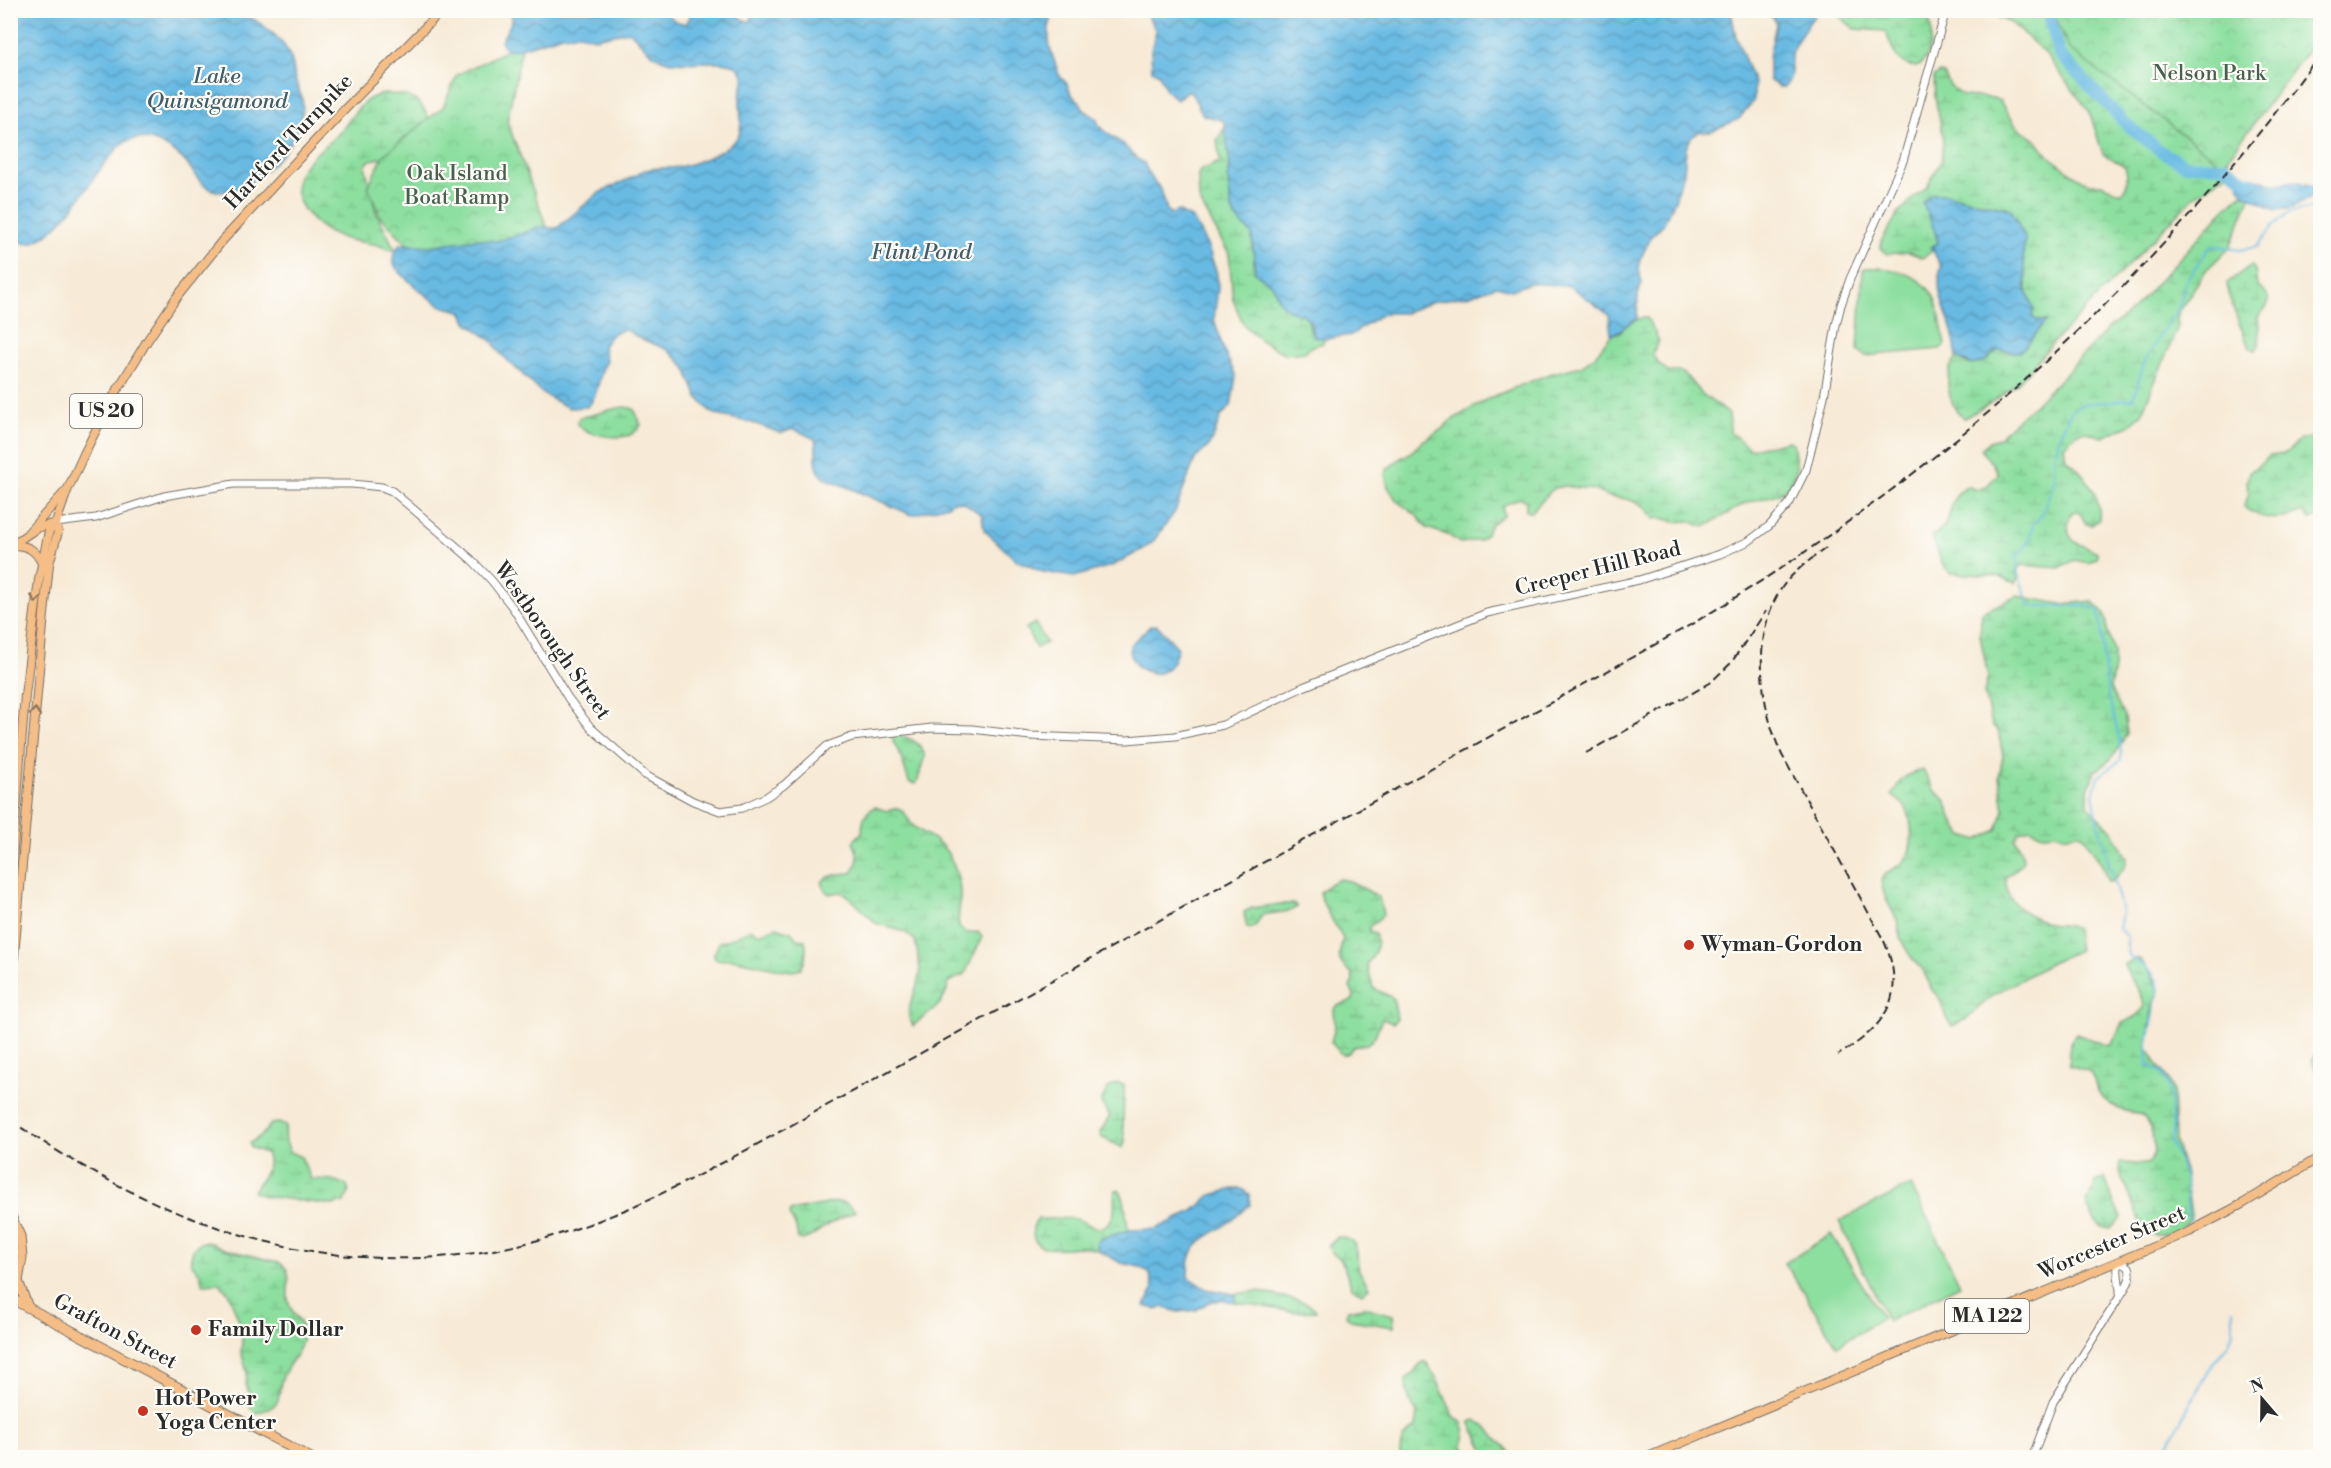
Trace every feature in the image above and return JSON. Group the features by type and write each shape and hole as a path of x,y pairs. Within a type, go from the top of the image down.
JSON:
{"highway":[{"path":"10,1214 20,1236 22,1258 18,1281 27,1305"},
{"path":"10,1221 18,1250 19,1264 10,1280"},
{"name":"Grafton Street","path":"10,1298 311,1458"}],"main road":[{"name":"Hartford Turnpike","path":"67,491 109,404 171,306 222,241 301,155 442,10"},
{"name":"US 20","path":"10,886 24,705 36,595 49,531 56,523 67,491"},
{"path":"28,533 67,491"},
{"name":"US 20","path":"10,1002 44,614 50,564 58,532 56,523"},
{"path":"11,545 41,526 56,523"},
{"path":"11,545 28,546 42,563"},
{"path":"10,759 17,749 24,705"},
{"path":"10,789 17,802"},
{"name":"Worcester Street","path":"1645,1458 2189,1232 2320,1157"}],"street":[{"name":"Creeper Hill Road","path":"1080,738 1155,739 1223,725 1303,687 1488,613 1639,580 1720,554 1749,541 1765,530 1789,504 1809,464 1827,384 1841,304 1905,154 1946,10"},
{"name":"Westborough Street","path":"56,523 96,518 164,496 234,484 352,484 388,489 479,567 504,595 572,703 591,728 645,775 679,795 720,811 742,808 766,797 827,746 852,737 932,728 1080,738"},
{"path":"2032,1458 2053,1402 2120,1296 2131,1275 2127,1265 2119,1261 2116,1269 2120,1283 2120,1296"}],"green space":[{"path":"1833,11 1926,11 1929,17 1931,42 1926,57 1916,67 1908,65 1898,59 1885,31 1855,29"},
{"path":"1984,11 2100,11 2230,149 2226,174 2193,198 2049,347 2017,384 1994,401 1964,418 1954,405 1948,389 1949,371 1957,357 1967,364 1985,361 1998,350 2014,352 2025,347 2045,321 2038,321 2032,317 2024,271 2024,241 2007,207 1945,194 1931,220 1938,243 1931,247 1932,251 1923,258 1909,252 1887,254 1881,248 1882,240 1898,214 1927,187 1942,160 1943,136 1935,97 1934,77 1940,73 1944,74 1950,86 1963,96 1993,98 2000,101 2016,126 2036,140 2050,157 2089,184 2102,184 2121,193 2127,181 2125,166 2103,154 2089,111 2043,51 2011,23"},
{"name":"Nelson Park","path":"2053,11 2320,11 2320,34 2223,165 2069,49"},
{"name":"Oak Island Boat Ramp","path":"523,42 507,121 550,235 506,244 413,250 380,216 368,186 384,155 443,107 457,75"},
{"path":"384,94 408,96 418,102 431,122 394,156 370,160 365,166 376,212 395,250 341,238 329,232 306,212 297,194 299,175 307,163 340,132 364,103"},
{"path":"1226,126 1231,207 1236,218 1252,234 1255,272 1273,286 1279,301 1307,316 1311,333 1316,337 1325,337 1323,343 1305,352 1285,354 1260,340 1244,325 1233,300 1229,254 1199,200 1198,174 1201,170 1220,162 1217,140"},
{"path":"2243,193 2250,197 2230,247 2206,270 2183,305 2177,317 2178,326 2141,415 2129,425 2103,437 2085,432 2078,433 2064,446 2066,459 2079,470 2090,485 2098,502 2099,511 2099,519 2092,525 2086,524 2080,513 2073,512 2069,519 2068,532 2077,543 2097,552 2097,558 2088,563 2075,560 2059,568 2021,565 2016,571 2019,576 2015,583 2000,576 1951,573 1942,564 1932,536 1946,523 1952,504 1959,492 1967,486 1977,490 1986,487 1998,474 1981,449 1989,441 1999,438 2020,416 2034,406 2106,331 2134,308 2222,212"},
{"path":"2251,265 2255,270 2257,286 2266,294 2269,301 2258,317 2260,343 2256,350 2249,348 2233,308 2227,283"},
{"path":"1865,268 1894,270 1923,283 1935,299 1945,345 1940,349 1865,356 1858,350"},
{"path":"1647,318 1659,341 1652,354 1659,364 1669,372 1683,373 1702,393 1729,414 1730,432 1750,449 1788,441 1793,443 1797,468 1790,486 1778,494 1745,503 1705,527 1688,521 1654,519 1643,505 1627,499 1606,496 1594,490 1565,486 1554,488 1531,512 1526,511 1526,501 1520,498 1502,506 1504,515 1491,524 1480,540 1460,543 1448,535 1427,528 1416,515 1397,501 1388,487 1385,474 1387,469 1424,440 1450,421 1489,398 1549,374 1581,366 1595,356 1611,335 1620,332 1627,323"},
{"path":"625,407 634,409 641,425 635,432 628,435 614,437 598,435 584,430 577,422 580,417"},
{"path":"2313,437 2320,441 2320,517 2310,519 2303,512 2288,517 2265,518 2244,507 2249,493 2247,482 2249,473 2269,456 2284,454 2301,440"},
{"path":"2017,596 2062,604 2092,601 2104,613 2114,652 2114,669 2110,688 2125,718 2127,734 2110,760 2095,772 2088,789 2088,805 2113,832 2127,858 2125,867 2113,881 2108,882 2102,865 2082,834 2063,836 2055,833 2043,834 2030,829 2019,832 2015,839 2023,857 2021,865 2006,876 2009,895 2020,909 2032,916 2049,924 2076,929 2079,950 1994,994 1966,1019 1952,1026 1922,968 1912,958 1902,942 1898,922 1884,892 1881,880 1906,858 1912,837 1906,808 1892,795 1904,778 1923,770 1934,790 1946,801 1955,825 1963,835 1978,840 1997,830 2004,810 1999,776 2003,756 1998,730 1993,727 1984,693 1988,677 1980,635 1982,612"},
{"path":"1035,623 1046,643 1036,648 1026,628"},
{"path":"896,735 915,742 923,752 925,757 916,784 909,782 901,756 893,742 893,737"},
{"path":"875,807 887,811 898,808 913,826 943,847 958,879 959,927 967,933 978,932 982,937 965,974 949,982 940,1003 913,1026 909,1013 920,974 915,940 904,932 876,923 847,895 840,892 829,894 823,888 822,883 828,877 852,873 858,858 853,842 862,832 866,815"},
{"path":"1340,879 1350,881 1379,897 1383,915 1369,927 1369,932 1375,934 1377,946 1367,965 1373,988 1393,998 1397,1018 1393,1023 1382,1019 1374,1038 1367,1044 1353,1047 1348,1053 1342,1055 1331,1042 1335,1027 1334,1009 1353,1000 1354,996 1350,987 1353,981 1352,973 1341,962 1339,955 1343,939 1327,911 1320,892"},
{"path":"1294,904 1297,907 1290,911 1262,915 1256,925 1250,929 1247,928 1244,912 1252,908"},
{"path":"776,927 791,932 797,939 805,940 805,959 800,969 791,971 735,959 715,959 714,954 720,941 723,942 751,929 760,934"},
{"path":"2137,958 2151,974 2158,990 2147,1045 2173,1089 2175,1142 2184,1171 2191,1215 2183,1226 2165,1235 2151,1234 2142,1224 2124,1184 2119,1166 2120,1163 2142,1165 2149,1163 2152,1157 2154,1139 2143,1115 2124,1111 2106,1102 2098,1091 2091,1072 2069,1065 2070,1048 2076,1034 2109,1046 2122,1023 2134,1018 2144,1008 2139,990 2124,964"},
{"path":"2320,1050 2320,1077 2312,1060"},
{"path":"1118,1083 1124,1085 1125,1141 1123,1148 1101,1137 1100,1132 1110,1116 1101,1103 1108,1088"},
{"path":"279,1123 286,1126 284,1137 290,1152 301,1157 311,1179 332,1180 347,1185 349,1193 344,1202 332,1205 264,1196 253,1192 265,1174 268,1159 266,1153 251,1148 250,1143 263,1134 271,1124"},
{"path":"2105,1178 2115,1206 2122,1216 2111,1229 2098,1224 2086,1203 2094,1190 2095,1182"},
{"path":"1911,1185 1960,1285 1888,1321 1839,1221"},
{"path":"1116,1190 1119,1190 1124,1199 1129,1230 1101,1239 1097,1242 1098,1250 1081,1247 1048,1248 1036,1242 1033,1227 1038,1219 1071,1218 1099,1228 1108,1224 1113,1215"},
{"path":"837,1202 845,1203 856,1211 829,1224 810,1237 803,1240 798,1239 796,1227 789,1215 790,1211"},
{"path":"1831,1234 1883,1318 1837,1346 1785,1263"},
{"path":"1338,1237 1346,1238 1355,1244 1359,1270 1369,1288 1362,1293 1352,1288 1341,1259 1331,1252 1328,1246"},
{"path":"204,1242 278,1262 288,1273 289,1304 301,1324 303,1339 282,1379 277,1402 270,1408 256,1413 250,1408 246,1385 247,1372 241,1352 243,1331 228,1292 219,1283 203,1284 199,1272 191,1264 193,1250 198,1244"},
{"path":"1257,1291 1298,1300 1312,1306 1316,1311 1294,1312 1235,1302 1236,1294"},
{"path":"1364,1307 1393,1315 1394,1327 1351,1320 1346,1315 1348,1310"},
{"path":"1423,1362 1426,1362 1436,1377 1453,1415 1462,1423 1465,1433 1463,1447 1477,1457 1400,1457 1402,1440 1415,1428 1417,1422 1416,1411 1407,1393 1406,1380"},
{"path":"1476,1420 1515,1457 1488,1457 1470,1422"}],"water":[{"name":"Lake Quinsigamond","path":"11,10 241,11 275,36 288,52 302,99 303,109 298,129 288,147 267,169 243,186 225,192 208,188 184,160 170,149 146,139 138,138 127,141 110,157 62,220 39,240 26,244 10,237"},
{"name":"Flint Pond","path":"693,10 735,11 742,19 750,22 753,15 749,11 1054,11 1049,27 1049,45 1059,75 1067,84 1071,94 1080,102 1083,109 1097,119 1098,124 1107,133 1144,163 1151,178 1161,189 1167,210 1171,214 1178,211 1193,219 1208,247 1217,274 1218,288 1214,319 1224,351 1236,376 1231,406 1220,418 1208,447 1195,459 1175,512 1152,543 1114,565 1074,577 1043,572 1016,560 984,530 982,515 963,502 954,501 948,505 912,515 821,475 817,466 815,439 794,429 780,433 711,412 698,398 686,369 676,357 666,349 639,338 625,329 612,334 603,346 606,361 591,403 587,407 569,408 544,395 499,352 493,342 468,323 461,311 437,303 395,267 393,259 400,244 429,246 477,239 497,241 537,227 557,228 599,193 642,171 686,165 714,155 731,144 737,138 741,128 740,100 743,77 740,69 730,63 681,63 664,60 649,51 629,31 595,38 580,34 563,35 514,50 506,49 501,41 510,25 513,11 664,11 675,21 686,24"},
{"path":"1145,11 1731,11 1736,37 1754,83 1754,100 1739,119 1711,131 1698,132 1691,138 1686,148 1684,174 1676,198 1664,223 1651,237 1640,260 1639,270 1642,283 1638,295 1637,319 1615,333 1611,335 1609,315 1570,286 1530,283 1512,290 1496,286 1471,295 1431,302 1405,313 1387,313 1351,335 1325,339 1313,336 1310,321 1302,313 1298,315 1284,307 1273,286 1255,272 1252,234 1236,218 1231,207 1228,179 1230,165 1224,121 1203,115 1191,92 1186,91 1177,100 1166,90 1159,74 1152,70 1151,50 1156,31"},
{"path":"1765,11 1819,11 1793,47 1790,79 1784,87 1779,87 1769,80 1769,57 1776,24"},
{"path":"2242,175 2276,184 2296,181 2320,188 2320,198 2313,195 2293,208 2276,210 2243,193 2236,178"},
{"path":"1931,194 1945,194 2011,209 2025,238 2023,255 2025,286 2034,309 2032,316 2038,321 2046,321 2019,352 1998,350 1985,361 1972,365 1957,357 1940,290 1941,266 1931,247 1938,243 1923,203"},
{"path":"1157,625 1178,648 1173,662 1167,669 1151,673 1141,668 1133,660 1130,645 1150,626"},
{"path":"1242,1189 1249,1194 1250,1205 1199,1243 1191,1256 1188,1277 1206,1289 1236,1294 1235,1302 1221,1300 1209,1302 1196,1310 1178,1312 1163,1307 1155,1309 1145,1306 1153,1289 1150,1274 1140,1267 1121,1263 1098,1250 1097,1242 1101,1239 1129,1230 1156,1229 1193,1211 1211,1195"}],"waterway":[{"path":"2048,10 2059,54 2126,124 2162,152 2186,165 2226,166 2246,181 2252,182"},
{"path":"2192,1220 2188,1215 2186,1183 2179,1160 2170,1142 2173,1127 2169,1086 2161,1072 2148,1065 2148,1041 2159,990 2158,985 2150,970 2129,954 2127,937 2119,929 2122,911 2098,822 2093,794 2098,777 2121,760 2120,740 2106,681 2098,610 2086,606 2030,606 2018,574 2017,556 2029,542 2033,524 2041,516 2055,479 2054,459 2061,432 2071,411 2082,404 2133,399 2145,361 2178,309 2187,279 2210,247 2218,246 2239,250 2257,247 2273,226 2288,213 2320,206"},
{"path":"2161,1458 2210,1367 2227,1346 2233,1332 2233,1309"}],"railway":[{"path":"10,1120 74,1161 140,1196 208,1224 277,1244 347,1256 420,1258 494,1250 569,1231 640,1203 754,1146 1692,624 1784,566 1872,505 1955,440 2035,371 2111,299 2183,222 2253,140 2320,54"},
{"path":"1826,548 1796,572 1781,589 1765,628 1762,672 1768,716 1782,755 1884,941 1891,961 1894,978 1888,1008 1880,1021 1868,1033 1838,1055"},
{"path":"1586,753 1710,683 1731,663 1766,611"}],"place":[{"name":"Wyman-Gordon","path":"1689,945"},
{"name":"Family Dollar","path":"196,1330"},
{"name":"Hot Power Yoga Center","path":"143,1411"}]}
